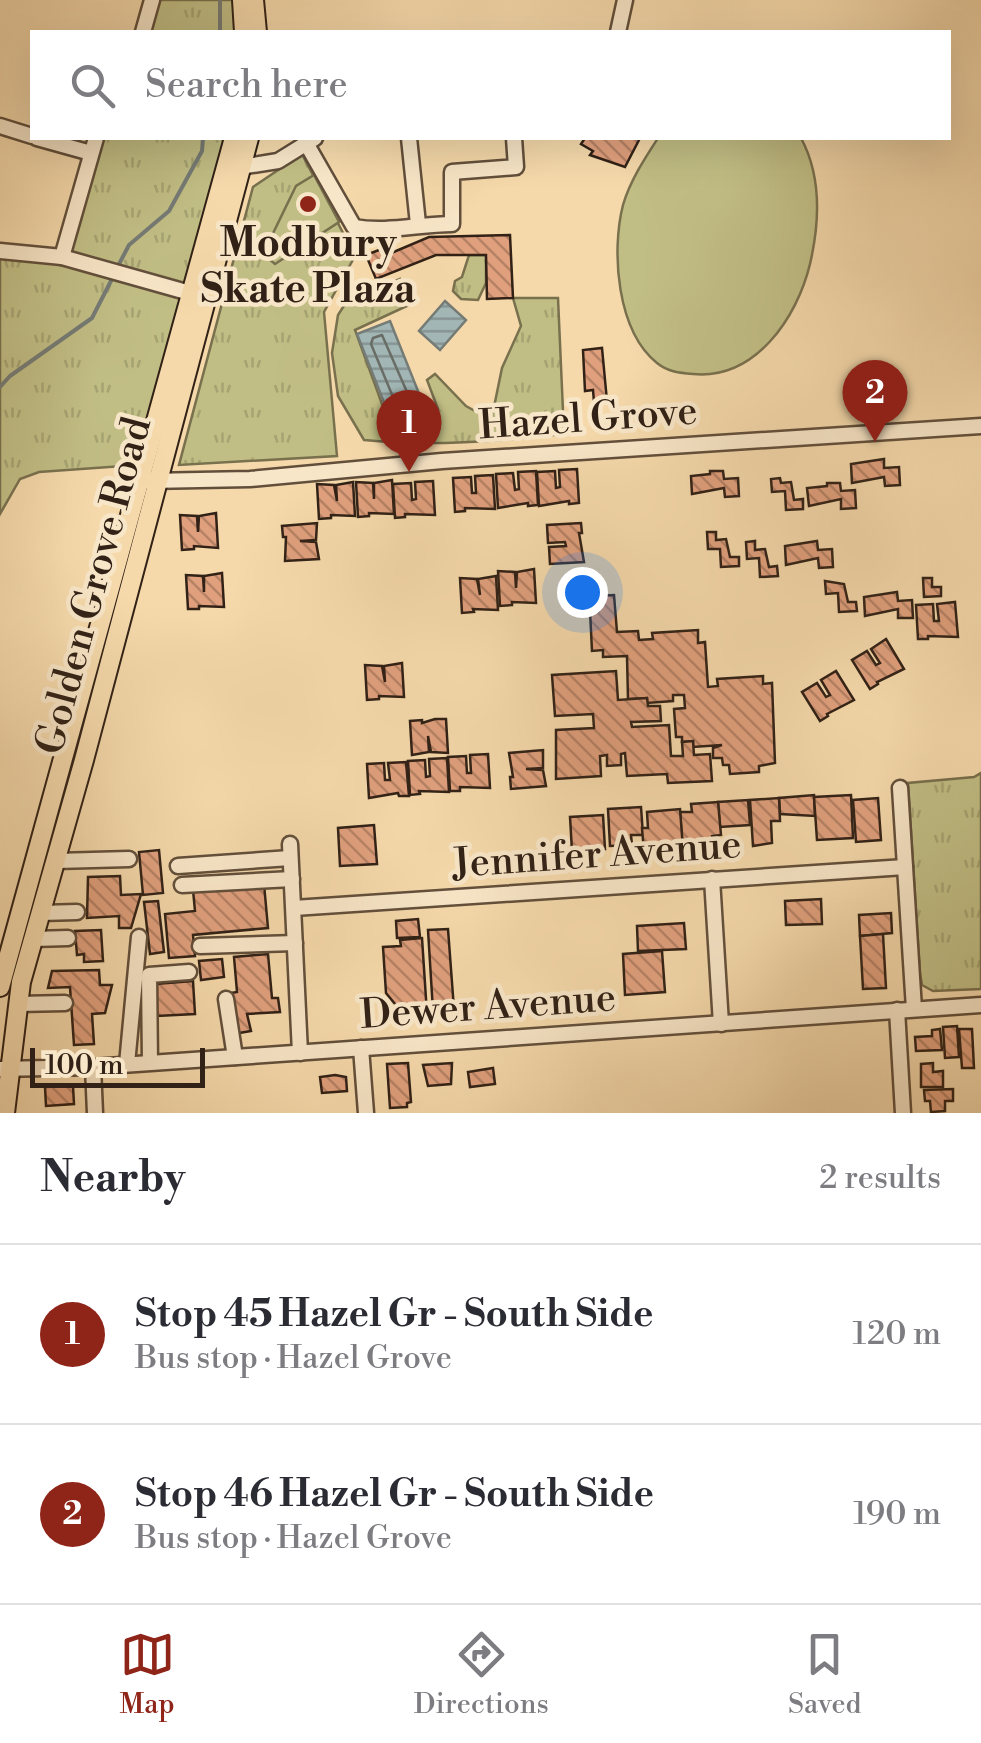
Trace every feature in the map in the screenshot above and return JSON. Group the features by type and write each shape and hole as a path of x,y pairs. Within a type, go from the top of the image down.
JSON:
{"main road":[{"name":"Golden Grove Road","path":"234,140 235,168"},
{"name":"Golden Grove Road","path":"6,1113 4,1070 21,982 56,861 199,295 235,168 248,140"},
{"name":"Golden Grove Road","path":"0,987 150,481"}],"street":[{"path":"143,30 150,0"},
{"path":"618,30 625,0"},
{"path":"0,126 30,135"},
{"path":"46,140 91,153"},
{"path":"62,257 95,140"},
{"path":"235,168 278,161 311,140 354,227 379,232 418,224 452,224 452,172 516,166 514,140"},
{"path":"409,140 418,224"},
{"path":"0,250 62,257 199,295"},
{"name":"Hazel Grove","path":"150,481 250,480 462,460 981,426"},
{"path":"900,788 914,1010"},
{"path":"178,866 290,851 300,1053"},
{"path":"56,861 129,859"},
{"name":"Jennifer Avenue","path":"294,908 905,867"},
{"path":"182,886 292,879"},
{"path":"712,879 721,1024"},
{"path":"40,914 78,912"},
{"path":"128,1064 139,936"},
{"path":"33,939 68,938"},
{"path":"200,946 294,942"},
{"path":"150,1062 149,975 189,972"},
{"path":"1,976 21,982"},
{"path":"226,999 236,1056"},
{"path":"18,1004 65,1003"},
{"name":"Dewer Avenue","path":"4,1070 981,1005"},
{"path":"896,1010 903,1113"},
{"path":"361,1048 366,1113"},
{"path":"93,1067 95,1113"}],"green space":[{"path":"152,0 242,0 244,30 144,30"},
{"path":"95,140 233,140 141,481 123,466 39,472 20,479 0,514 0,251 62,257"},
{"path":"657,140 802,140 808,153 817,200 816,232 804,284 770,342 736,367 693,374 670,370 644,349 633,331 620,290 619,224 623,205"},
{"path":"302,154 355,256 324,312 337,456 179,465 253,187"},
{"name":"Modbury Skate Plaza","path":"314,175 339,222 275,264 263,254 296,186"},
{"path":"469,255 486,255 486,283 478,300 461,299 453,291"},
{"path":"400,279 409,305 355,330 390,426 438,409 427,380 435,374 466,406 475,411 494,407 502,368 521,326 513,298 558,298 564,434 439,443 364,440 338,396 332,353 338,315 347,301"},
{"path":"981,773 981,989 933,991 922,985 920,974 908,783 974,777"}],"water":[{"path":"445,301 466,320 440,350 419,331"},
{"path":"390,321 422,401 389,415 357,334"}],"building":[{"path":"584,140 639,140 625,167 590,155 593,151 581,144"},
{"path":"510,235 513,298 487,299 486,255 436,255 376,279 366,255 387,247 389,254 429,237"},
{"path":"602,348 607,401 594,402 593,390 585,391 583,350"},
{"path":"884,459 884,468 899,467 900,485 885,486 884,477 852,483 851,464"},
{"path":"577,469 579,503 539,506 537,472 555,471 556,488 560,487 559,470"},
{"path":"536,471 538,505 498,508 496,474 513,473 515,490 519,489 518,472"},
{"path":"723,471 724,479 738,478 739,496 725,497 724,488 692,494 691,476"},
{"path":"493,475 495,509 465,508 455,512 453,478 471,477 472,493 476,493 475,476"},
{"path":"780,478 781,483 791,482 794,500 803,499 803,509 786,510 785,491 772,492 771,479"},
{"path":"392,480 394,514 369,513 358,517 356,482 373,483 374,499 374,483"},
{"path":"433,481 435,515 405,514 395,518 393,484 411,483 412,500 416,499 415,482"},
{"path":"353,482 355,516 319,519 317,484 334,485 337,501 336,485"},
{"path":"840,483 841,491 855,490 856,508 841,509 841,499 809,506 807,488"},
{"path":"216,513 218,548 194,546 182,550 180,515 197,516 198,532 199,516"},
{"path":"317,523 316,540 300,541 316,542 319,559 285,561 286,537 282,526"},
{"path":"581,523 584,562 550,564 549,547 566,546 565,542 548,543 547,525"},
{"path":"707,532 716,532 716,540 726,539 730,557 739,557 739,566 721,567 720,549 708,549"},
{"path":"755,541 755,550 765,549 769,567 777,566 778,576 760,577 759,558 747,559 746,542"},
{"path":"817,541 818,550 832,549 833,567 819,568 818,558 786,565 785,546"},
{"path":"534,569 536,603 500,606 498,571 515,572 516,588 517,572"},
{"path":"222,573 224,607 188,609 186,575 203,576 204,592 204,576"},
{"path":"496,576 498,610 473,609 474,612 462,613 460,578 477,579 480,595 478,579"},
{"path":"923,578 932,578 932,587 941,587 941,596 924,597"},
{"path":"825,581 844,584 848,602 856,602 857,611 839,612 838,593 826,594"},
{"path":"897,592 898,601 912,600 913,618 898,618 898,609 865,616 864,597"},
{"path":"614,595 617,632 638,631 639,640 653,639 652,633 698,630 698,643 705,642 708,687 718,686 717,679 763,676 763,684 772,683 775,763 759,766 759,772 730,774 729,765 723,765 722,758 713,758 713,748 722,745 693,747 693,741 682,742 682,737 676,737 674,709 685,708 684,695 673,695 673,701 647,703 647,698 628,699 627,656 603,657 603,650 592,651 590,611 598,611 597,596"},
{"path":"955,602 958,637 918,639 916,605 933,604 934,621 939,621 937,604"},
{"path":"886,639 904,669 870,689 852,660 867,651 876,665 880,663 871,649"},
{"path":"402,663 404,697 379,696 367,700 365,665 382,666 385,682 384,666"},
{"path":"616,671 618,700 647,698 648,706 660,706 661,721 631,722 632,727 669,725 671,756 683,756 682,742 693,741 694,755 710,754 712,781 668,783 667,774 627,776 625,753 621,754 621,765 607,766 607,755 600,756 601,776 556,779 556,730 594,728 593,714 555,716 552,675"},
{"path":"836,671 854,700 820,721 802,692 817,683 826,697 830,695 821,680"},
{"path":"446,719 448,753 431,752 428,736 429,752 412,755 410,721"},
{"path":"543,750 543,768 526,769 543,770 546,786 511,789 509,753"},
{"path":"488,754 490,788 460,787 460,791 450,791 448,757 466,756 467,773 471,773 470,755"},
{"path":"447,758 449,792 419,791 420,794 410,795 408,761 425,760 426,777 430,776 429,759"},
{"path":"406,762 409,796 398,793 369,798 367,764 384,763 385,780 390,780 388,763"},
{"path":"814,795 815,816 780,814 779,798"},
{"path":"851,795 853,838 817,840 814,797"},
{"path":"779,798 780,821 771,821 772,843 753,846 750,800"},
{"path":"878,798 881,840 856,842 853,800"},
{"path":"748,800 750,825 720,827 718,802"},
{"path":"718,802 721,835 712,836 712,848 683,851 680,812 692,812 691,804"},
{"path":"641,807 643,835 631,835 632,845 610,846 608,809"},
{"path":"680,809 683,849 644,852 642,828 648,828 647,812"},
{"path":"603,815 605,849 572,851 570,817"},
{"path":"374,825 377,864 340,866 338,828"},
{"path":"159,850 163,893 143,895 139,852"},
{"path":"120,876 121,895 141,894 131,928 119,928 119,916 87,918 88,877"},
{"path":"264,884 268,928 193,935 195,956 169,958 165,914 195,911 193,890"},
{"path":"821,899 822,924 786,925 785,901"},
{"path":"158,901 164,952 150,954 144,902"},
{"path":"891,913 892,933 860,936 859,915"},
{"path":"418,919 420,937 397,938 396,921"},
{"path":"684,923 686,949 638,951 637,926"},
{"path":"448,929 454,1009 433,1011 428,930"},
{"path":"101,930 103,961 84,962 84,954 77,955 75,931"},
{"path":"883,934 886,988 863,989 860,936"},
{"path":"422,938 427,1014 417,1014 411,1006 400,1010 386,993 383,947 401,946 400,940"},
{"path":"662,951 665,992 625,995 623,954"},
{"path":"268,954 272,998 278,998 280,1012 247,1014 251,1031 239,1033 231,993 237,992 234,957"},
{"path":"222,959 224,977 201,980 199,961"},
{"path":"99,970 100,985 112,985 105,1013 92,1014 94,1044 74,1045 70,987 48,988 52,971"},
{"path":"193,981 195,1014 157,1016 155,984"},
{"path":"957,1026 959,1057 945,1058 943,1027"},
{"path":"940,1029 942,1050 916,1051 915,1037 932,1036 932,1030"},
{"path":"959,1029 972,1029 974,1068 962,1068"},
{"path":"408,1063 411,1102 407,1107 390,1108 387,1064"},
{"path":"452,1063 451,1084 428,1086 423,1065"},
{"path":"933,1063 933,1072 943,1071 943,1087 921,1087 921,1064"},
{"path":"493,1068 495,1084 470,1087 468,1072"},
{"path":"320,1077 346,1077 347,1091 322,1093"},
{"path":"73,1086 74,1104 46,1106 45,1087"},
{"path":"953,1089 953,1101 945,1101 945,1111 931,1112 924,1090"}],"waterway":[{"path":"220,0 220,30"},
{"path":"117,268 129,245 169,211 202,151 203,140"},
{"path":"0,387 92,318 113,277"}],"place":[{"name":"Modbury Skate Plaza","path":"308,204"},
{"name":"Stop 46 Hazel Gr - South Side","path":"875,442"},
{"name":"Stop 45 Hazel Gr - South Side","path":"409,472"}]}
